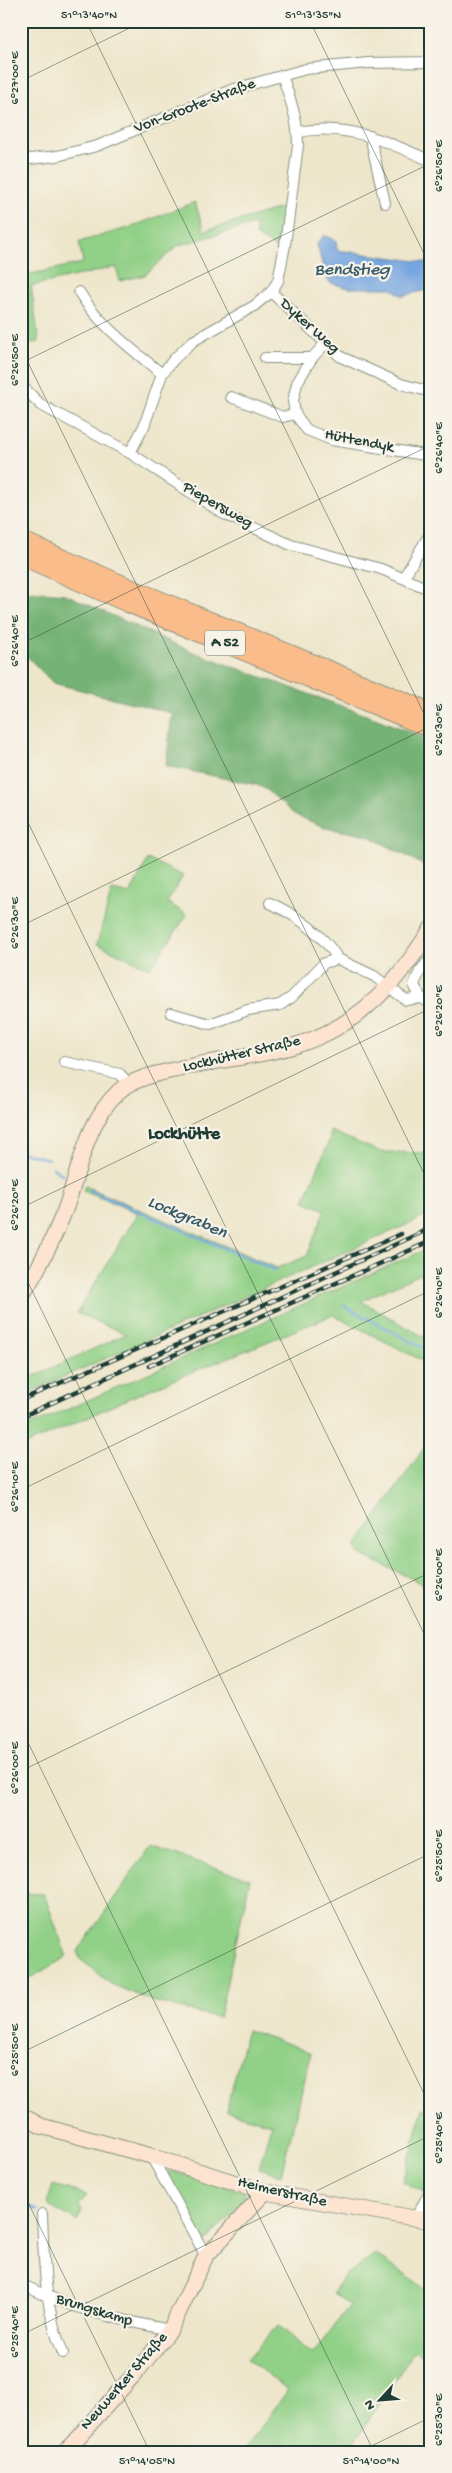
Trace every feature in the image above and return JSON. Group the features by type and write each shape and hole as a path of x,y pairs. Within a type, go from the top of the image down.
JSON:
{"highway":[{"name":"A 52","path":"21,541 131,589 431,713"},
{"name":"A 52","path":"21,555 127,602 431,728"}],"street":[{"name":"Von-Groote-Straße","path":"21,160 57,156 97,146 231,90 306,69 368,63 431,62"},
{"path":"130,453 144,426 162,374 193,340 254,306 271,292 278,281 285,246 298,132 293,108 282,75"},
{"path":"298,132 316,128 332,128 370,136 431,161"},
{"path":"370,136 385,203"},
{"path":"79,292 90,310 114,335 162,374"},
{"name":"Dyker Weg","path":"271,292 341,357 368,371 401,384 431,392"},
{"path":"231,397 282,417 295,414 293,401 297,383 312,358 325,344"},
{"path":"265,358 312,358"},
{"name":"Piepersweg","path":"21,385 41,405 130,453 224,514 291,545 381,569 404,577 431,590"},
{"name":"Hüttendyk","path":"295,414 307,430 332,440 431,456"},
{"path":"404,577 431,532"},
{"path":"270,903 317,935 332,948 338,959 389,987 406,1000 421,998 431,1003"},
{"name":"Lockhütter Straße","path":"21,1297 39,1267 64,1211 95,1121 106,1104 129,1084 149,1076 298,1044 353,1017 373,1004 389,987 431,929"},
{"path":"421,998 414,985 420,972 431,958"},
{"path":"171,1013 210,1024 248,1010 280,1005 292,998 324,963 338,959"},
{"path":"64,1062 120,1074 129,1084"},
{"path":"21,2115 41,2126 151,2156 206,2256"},
{"name":"Heimerstraße","path":"151,2156 265,2192 431,2221"},
{"path":"416,2219 431,2190"},
{"name":"Neuwerker Straße","path":"64,2452 139,2369 170,2330 206,2256 265,2192"},
{"name":"Brungskamp","path":"42,2214 47,2297 53,2329 63,2352"},
{"name":"Brungskamp","path":"21,2284 47,2297 102,2317 170,2330"}],"green space":[{"path":"195,202 204,231 284,207 279,250 256,235 255,224 177,246 145,275 120,281 116,267 31,286 39,342 21,345 21,276 83,263 79,242 131,227"},
{"path":"32,591 65,594 193,652 431,740 431,869 369,836 327,828 295,815 267,790 257,785 166,766 172,713 53,683 21,650 21,597"},
{"path":"148,859 183,876 167,902 187,915 150,968 97,944 112,890 130,894"},
{"path":"330,1131 381,1152 431,1153 431,1214 21,1396 21,1382 126,1334 77,1313 138,1213 83,1191 85,1186 277,1268 307,1256 325,1210 304,1201 330,1139"},
{"path":"431,1247 431,1269 361,1301 431,1341 431,1365 333,1315 141,1393 21,1447 21,1430"},
{"path":"431,1438 431,1588 358,1553 356,1546"},
{"path":"150,1846 250,1879 219,2018 152,2001 111,1984 79,1958 78,1951"},
{"path":"21,1893 44,1894 67,1957 21,1983"},
{"path":"247,2030 292,2045 311,2054 281,2175 259,2168 271,2124 226,2111"},
{"path":"423,2108 431,2112 431,2180 424,2192 403,2182"},
{"path":"171,2171 243,2191 247,2199 204,2243 166,2179"},
{"path":"53,2185 87,2195 79,2205 82,2211 77,2221 47,2204"},
{"path":"375,2254 431,2293 431,2363 414,2351 348,2452 243,2452 288,2390 247,2359 278,2325 313,2354 350,2305 333,2293 345,2275"}],"water":[{"name":"Bendstieg","path":"324,235 336,241 337,250 431,263 431,289 402,296 391,288 349,288 330,283 325,276 317,244"}],"waterway":[{"name":"Lockgraben","path":"21,1152 48,1159"},
{"name":"Lockgraben","path":"53,1168 63,1175"},
{"name":"Lockgraben","path":"89,1190 275,1270"},
{"name":"Lockgraben","path":"344,1306 431,1352"},
{"path":"21,2203 38,2210"}],"railway":[{"path":"21,1417 431,1228"},
{"path":"21,1400 401,1234"},
{"path":"149,1366 431,1241"}],"district":[{"name":"Lockhütte","path":"184,1134"}]}
